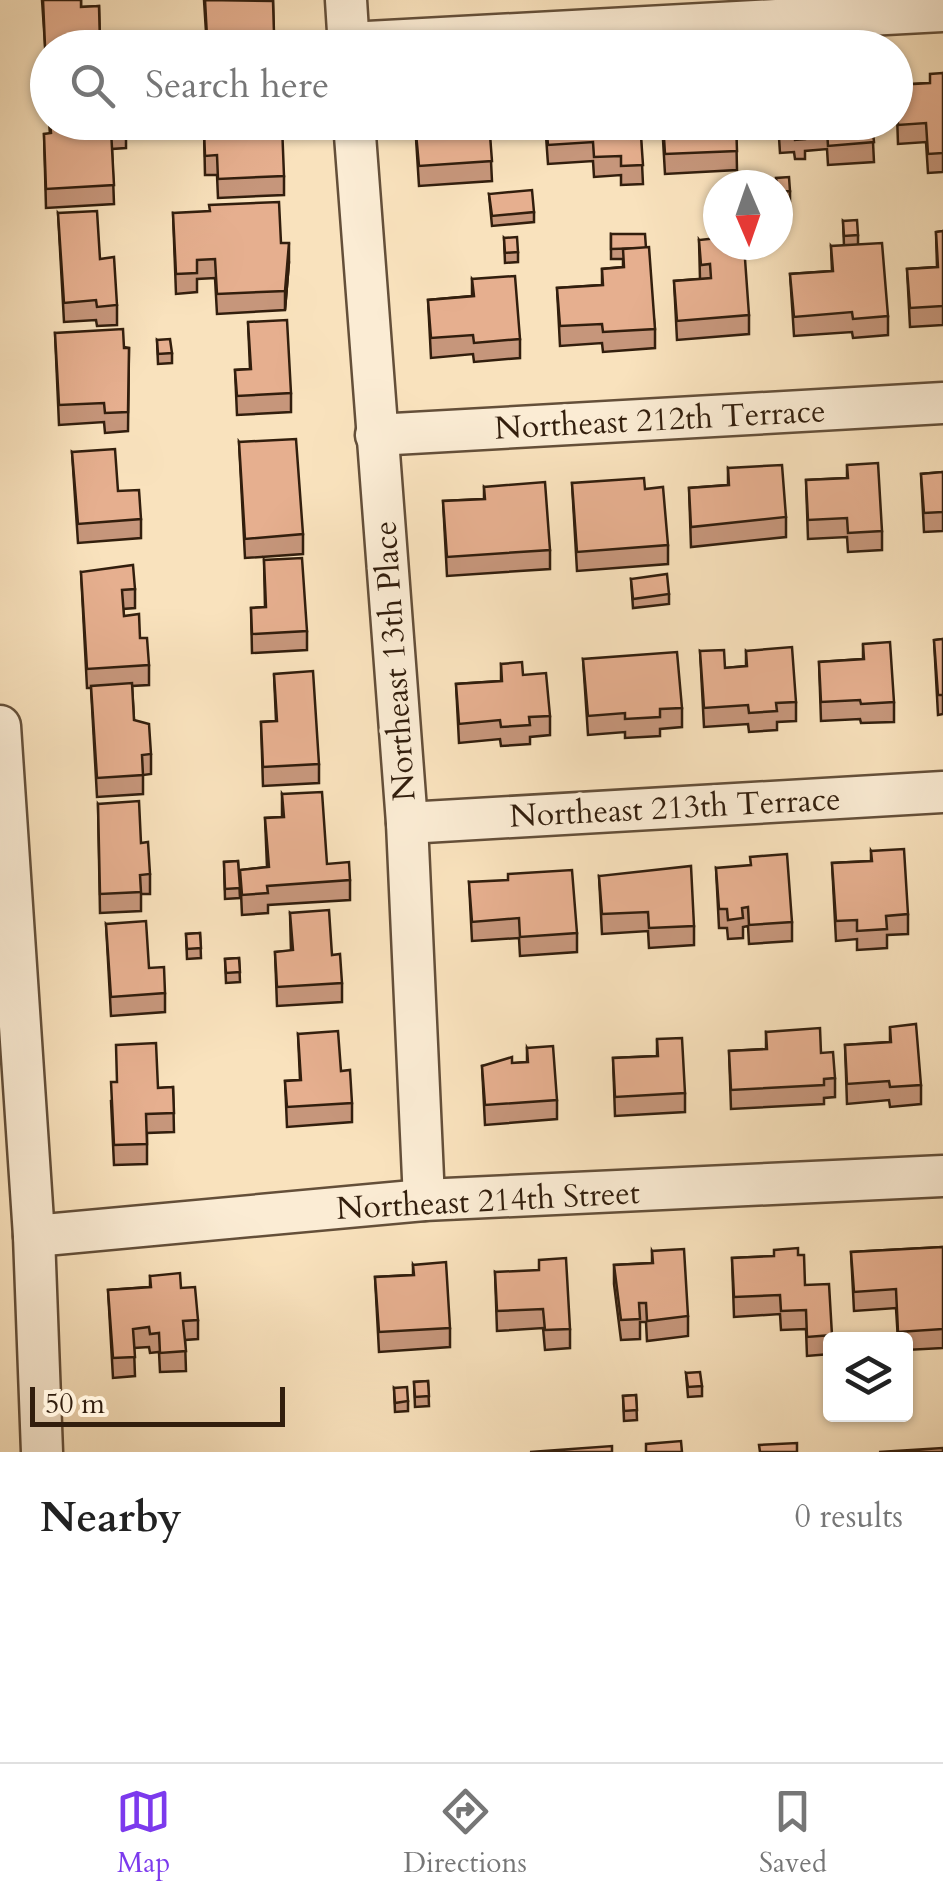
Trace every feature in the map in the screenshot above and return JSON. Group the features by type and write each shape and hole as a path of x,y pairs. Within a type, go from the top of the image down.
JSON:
{"street":[{"path":"346,0 348,30"},
{"path":"611,30 943,11"},
{"name":"Northeast 13th Place","path":"355,140 407,823 424,1200"},
{"name":"Northeast 212th Terrace","path":"376,435 943,403"},
{"path":"0,726 34,1236 42,1452"},
{"name":"Northeast 213th Terrace","path":"407,823 943,792"},
{"name":"Northeast 214th Street","path":"34,1236 424,1200 943,1176"}],"building":[{"path":"43,0 81,0 81,7 99,6 100,30 44,30"},
{"path":"205,0 273,1 274,30 207,30"},
{"path":"943,73 943,153 928,154 926,123 913,124 913,84 930,83 930,74"},
{"path":"44,140 112,140 114,185 46,189"},
{"path":"204,140 283,140 284,176 218,179 217,155 205,156"},
{"path":"417,140 490,140 492,161 419,166"},
{"path":"548,140 641,140 643,165 621,166 621,156 594,157 593,142 548,145"},
{"path":"664,140 737,140 737,151 665,154"},
{"path":"828,140 874,140 874,142 828,146"},
{"path":"532,190 534,212 492,216 489,194"},
{"path":"279,202 281,243 289,243 285,291 217,294 215,259 197,260 197,273 176,274 173,213 210,211 209,205"},
{"path":"97,211 100,259 114,257 117,305 97,307 96,300 64,303 58,213"},
{"path":"857,220 858,235 844,236 843,221"},
{"path":"943,231 943,306 910,308 907,269 938,267 936,232"},
{"path":"611,234 645,234 646,248 611,249"},
{"path":"517,237 518,252 505,253 504,238"},
{"path":"699,240 703,240 703,260 745,260 749,315 677,321 674,281 711,278 710,264 701,265"},
{"path":"882,243 888,316 853,319 852,312 794,317 790,274 833,271 831,246"},
{"path":"649,247 655,329 603,332 602,324 560,326 557,288 603,285 602,269 624,267 623,249"},
{"path":"515,276 520,339 474,343 473,335 431,338 428,300 474,296 472,279"},
{"path":"287,320 291,393 237,396 235,370 251,369 248,322"},
{"path":"123,329 124,348 129,348 128,412 105,413 104,403 59,405 55,333"},
{"path":"170,339 172,353 158,354 157,340"},
{"path":"296,439 303,534 245,539 239,442"},
{"path":"115,449 118,491 139,490 141,519 78,524 72,452"},
{"path":"878,463 882,531 848,533 847,518 808,520 806,480 848,478 847,465"},
{"path":"782,465 786,517 691,527 689,488 729,485 728,468"},
{"path":"943,472 943,512 924,513 921,474"},
{"path":"644,478 645,489 663,487 668,545 577,552 572,483"},
{"path":"545,482 550,550 447,557 443,501 485,499 484,487"},
{"path":"302,558 307,631 252,634 251,608 266,607 264,560"},
{"path":"133,565 135,589 122,590 124,616 139,614 140,638 147,638 149,665 87,669 81,572"},
{"path":"667,574 669,594 633,599 631,579"},
{"path":"943,639 943,695 938,695 934,640"},
{"path":"890,642 894,702 821,702 819,662 864,659 863,644"},
{"path":"792,647 796,702 776,703 777,711 749,713 748,705 704,708 700,651 724,650 725,668 747,666 746,651"},
{"path":"677,652 682,708 660,709 660,717 625,719 625,713 588,716 583,659"},
{"path":"522,662 523,675 546,673 550,716 529,717 530,725 501,727 500,720 459,724 456,684 502,681 501,664"},
{"path":"313,671 319,764 263,767 261,722 277,721 274,674"},
{"path":"132,683 134,720 149,724 151,754 142,755 143,775 97,778 91,686"},
{"path":"322,792 327,864 349,862 350,880 267,886 268,893 242,895 240,870 269,867 265,818 284,817 282,794"},
{"path":"139,801 141,843 148,842 150,874 140,875 141,892 100,894 98,804"},
{"path":"904,849 908,914 886,916 887,929 857,931 857,920 836,921 832,863 872,861 871,851"},
{"path":"787,854 792,922 749,925 748,907 742,908 743,918 728,920 727,909 719,909 716,868 751,865 750,857"},
{"path":"238,861 240,888 225,889 224,862"},
{"path":"691,866 694,926 649,928 648,912 602,914 599,876"},
{"path":"572,870 577,933 520,937 519,918 472,922 469,882 508,880 508,874"},
{"path":"329,910 332,955 340,954 342,983 277,987 275,952 293,950 290,913"},
{"path":"146,921 149,968 164,967 165,993 111,997 106,924"},
{"path":"200,933 201,948 187,949 186,934"},
{"path":"239,958 240,972 226,973 225,959"},
{"path":"916,1024 921,1085 890,1087 889,1081 847,1084 845,1045 891,1042 890,1027"},
{"path":"820,1028 821,1053 833,1052 835,1078 824,1079 824,1085 731,1090 729,1051 767,1049 766,1032"},
{"path":"338,1031 341,1071 350,1070 352,1103 287,1107 285,1081 301,1080 298,1034"},
{"path":"682,1038 685,1093 615,1097 613,1058 658,1056 657,1039"},
{"path":"156,1043 158,1088 173,1087 174,1113 146,1114 147,1144 114,1145 111,1082 117,1082 116,1045"},
{"path":"553,1046 557,1100 485,1105 482,1066 512,1057 512,1063 528,1062 527,1048"},
{"path":"943,1247 943,1329 898,1332 896,1289 854,1292 851,1252"},
{"path":"798,1248 798,1255 804,1255 805,1285 829,1284 832,1332 807,1337 806,1310 781,1311 780,1295 734,1297 732,1258 774,1256 774,1250"},
{"path":"684,1249 688,1316 647,1321 646,1303 639,1303 640,1319 621,1320 614,1265 653,1263 652,1251"},
{"path":"566,1258 570,1329 545,1330 543,1309 497,1311 495,1272 539,1270 539,1260"},
{"path":"446,1262 450,1328 379,1332 375,1277 414,1275 413,1265"},
{"path":"180,1273 181,1288 195,1287 198,1320 183,1321 186,1351 160,1353 159,1333 150,1334 149,1327 133,1329 135,1357 113,1358 108,1290 151,1287 150,1276"},
{"path":"700,1372 702,1386 688,1387 686,1373"},
{"path":"428,1381 429,1396 415,1397 414,1382"},
{"path":"407,1387 408,1401 395,1403 394,1388"},
{"path":"636,1395 637,1410 624,1411 623,1396"},
{"path":"681,1441 682,1452 646,1452 646,1444"},
{"path":"797,1443 797,1452 760,1452 759,1445"},
{"path":"612,1446 612,1452 530,1452"},
{"path":"943,1448 943,1452 879,1452"}]}
